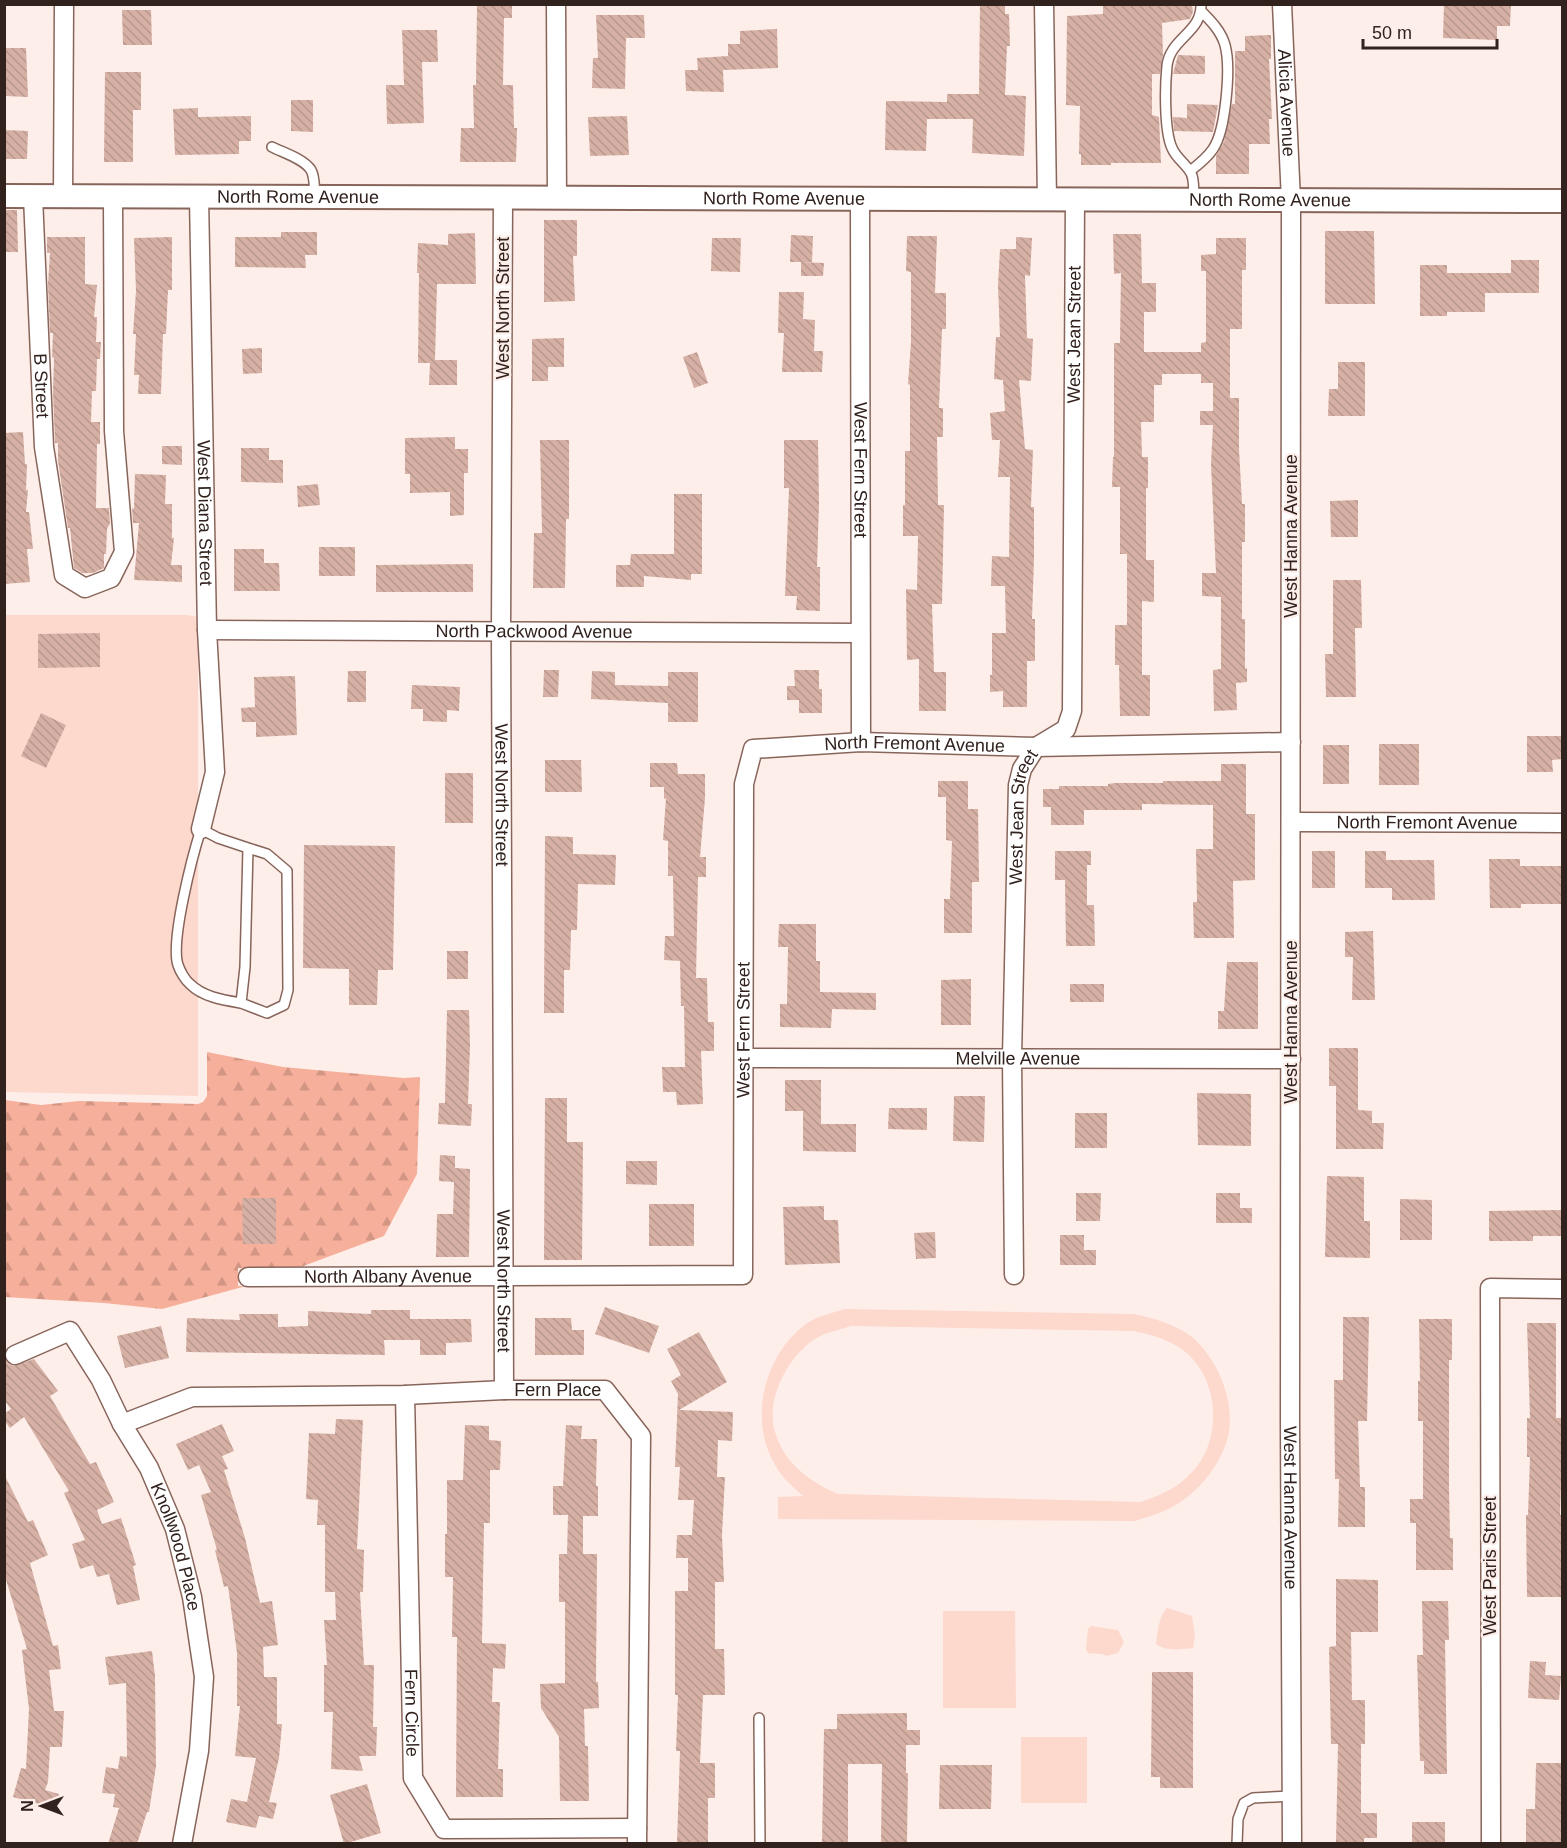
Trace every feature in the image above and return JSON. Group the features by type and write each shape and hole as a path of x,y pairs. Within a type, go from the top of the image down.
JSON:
{"street":[{"path":"63,196 64,4"},
{"path":"555,4 557,199"},
{"path":"1044,4 1047,200"},
{"name":"Alicia Avenue","path":"1282,4 1291,201"},
{"name":"North Rome Avenue","path":"4,196 1563,201"},
{"name":"B Street","path":"33,197 44,447 64,575 85,588 111,578 124,552 114,431 113,196"},
{"name":"West Diana Street","path":"199,197 207,630 215,772 201,829"},
{"name":"West North Street","path":"503,198 501,632 504,1390"},
{"name":"West Fern Street","path":"860,200 861,742"},
{"name":"West Jean Street","path":"1014,1275 1012,1057 1018,785 1022,769 1036,747 1066,729 1072,711 1075,200"},
{"name":"West Hanna Avenue","path":"1291,201 1292,1844"},
{"name":"North Packwood Avenue","path":"207,630 860,633"},
{"name":"North Fremont Avenue","path":"744,784 753,749 861,742 1036,747 1291,742"},
{"name":"West Fern Street","path":"743,1275 744,784"},
{"name":"North Fremont Avenue","path":"1291,822 1563,824"},
{"name":"Melville Avenue","path":"744,1058 1292,1059"},
{"name":"North Albany Avenue","path":"248,1277 743,1275"},
{"name":"West Paris Street","path":"1491,1844 1490,1288 1563,1289"},
{"name":"Knollwood Place","path":"15,1355 70,1331 101,1380 122,1424 149,1468 175,1529 192,1597 204,1677 199,1751 182,1844"},
{"name":"Fern Place","path":"122,1424 192,1397 605,1390 641,1436 637,1836"},
{"name":"Fern Circle","path":"405,1395 413,1778 444,1829 637,1836"}],"lane":[{"path":"1190,171 1214,149 1224,118 1227,60 1225,44 1218,30 1201,8"},
{"path":"1194,200 1193,179 1190,171 1179,161 1171,146 1167,121 1167,64 1175,45 1197,25 1201,8"},
{"path":"272,147 304,164 311,171 315,198"},
{"path":"201,829 218,838 248,848 267,854 287,871 288,990 284,1005 267,1013 198,991 188,983 177,964 178,936 190,863 201,829"},
{"path":"241,1003 245,967 248,848"},
{"path":"759,1718 760,1844"},
{"path":"1238,1844 1238,1819 1244,1803 1253,1798 1292,1796"}],"shaded area":[{"path":"5,615 187,615 198,617 198,1096 5,1092"},
{"path":"845,1309 1133,1314 1164,1322 1192,1337 1218,1370 1230,1412 1224,1449 1203,1482 1177,1505 1135,1521 778,1519 778,1497 803,1496 779,1471 766,1444 762,1425 765,1387 780,1352 792,1337 810,1321","holes":["851,1326 1133,1331 1162,1339 1188,1354 1199,1367 1207,1383 1212,1399 1213,1416 1211,1434 1198,1465 1176,1486 1141,1502 838,1494 809,1478 793,1464 776,1435 773,1409 775,1396 786,1370 802,1349 812,1341 836,1330"]},
{"path":"1167,1608 1192,1616 1195,1635 1193,1648 1169,1649 1156,1644 1160,1620"},
{"path":"943,1611 1015,1611 1016,1708 943,1708"},
{"path":"1091,1626 1118,1630 1124,1642 1118,1653 1106,1656 1088,1653 1086,1649 1088,1629"},
{"path":"1021,1737 1087,1737 1087,1803 1021,1803"}],"green space":[{"path":"207,1052 283,1067 404,1078 420,1077 417,1174 384,1236 298,1268 238,1268 238,1286 246,1286 162,1309 5,1297 5,1100 41,1105 79,1101 198,1104 203,1102 207,1096"}],"building":[{"path":"477,4 512,4 512,18 504,18 503,85 513,85 514,128 517,128 516,162 460,162 461,128 474,128 473,85 476,85"},
{"path":"980,4 1005,4 1005,14 1009,14 1010,46 1007,46 1005,95 1026,96 1024,156 972,153 973,119 927,119 926,151 885,150 886,101 947,102 947,94 979,94"},
{"path":"1103,4 1192,4 1193,12 1190,19 1162,23 1163,55 1160,74 1152,74 1152,115 1159,117 1161,163 1081,165 1081,154 1079,154 1080,106 1066,105 1067,16 1103,14"},
{"path":"1444,4 1511,4 1510,26 1497,26 1497,40 1443,38"},
{"path":"122,10 151,10 152,45 123,45"},
{"path":"596,15 644,15 645,38 626,38 625,89 592,88 593,58 598,58"},
{"path":"777,29 778,68 723,70 724,92 686,91 685,70 698,70 697,58 728,56 728,44 740,44 740,31"},
{"path":"402,30 437,30 438,62 422,62 424,123 387,124 386,85 404,85"},
{"path":"1271,35 1270,144 1249,144 1249,174 1216,174 1216,156 1224,142 1232,104 1235,104 1235,51 1245,51 1245,36"},
{"path":"6,48 26,48 28,97 5,96"},
{"path":"1178,55 1205,56 1205,74 1173,74"},
{"path":"105,72 141,72 141,110 133,110 133,162 104,162"},
{"path":"291,100 313,100 313,132 291,131"},
{"path":"1187,104 1218,105 1213,132 1174,131 1173,117 1187,118"},
{"path":"198,108 198,117 251,116 251,141 239,141 239,154 175,155 173,109"},
{"path":"627,116 629,155 590,156 588,117"},
{"path":"4,130 28,131 27,159 4,159"},
{"path":"4,210 17,210 18,252 4,252"},
{"path":"544,220 577,220 577,256 573,256 575,301 544,302"},
{"path":"1325,231 1374,231 1375,304 1325,304"},
{"path":"281,232 317,232 317,255 305,255 306,268 235,267 235,237 281,237"},
{"path":"475,233 476,284 437,284 435,360 457,360 457,385 429,385 430,363 418,363 418,243 448,245 448,234"},
{"path":"1113,234 1141,234 1142,283 1156,283 1156,312 1144,312 1144,352 1201,352 1201,343 1206,342 1206,271 1201,271 1201,255 1216,254 1216,238 1246,238 1246,270 1242,270 1242,329 1230,329 1230,398 1239,398 1242,504 1245,504 1245,542 1242,542 1242,619 1245,619 1247,682 1236,683 1237,710 1214,711 1213,670 1221,669 1221,597 1202,596 1202,573 1216,573 1211,464 1213,425 1200,425 1200,411 1213,411 1213,383 1201,383 1201,374 1162,374 1162,385 1154,385 1154,422 1141,422 1142,457 1148,457 1146,560 1154,560 1154,602 1142,601 1142,675 1150,675 1150,716 1120,716 1119,665 1115,665 1115,625 1127,625 1127,554 1120,554 1120,487 1112,487 1114,343 1120,343 1121,273 1114,274"},
{"path":"791,235 813,236 812,262 790,262"},
{"path":"907,236 937,236 935,293 946,293 946,329 942,329 939,408 943,408 943,437 937,437 938,505 944,505 942,604 932,604 934,672 946,672 946,711 919,711 919,659 907,660 906,589 917,590 918,536 903,536 905,451 910,451 910,385 908,384 911,342 911,272 906,271"},
{"path":"47,237 85,237 85,284 97,285 94,317 97,317 96,342 101,342 100,359 97,359 96,391 92,391 91,422 100,422 100,444 97,444 96,508 109,508 110,523 107,529 104,568 93,573 82,573 74,568 70,528 68,528 58,461 58,443 55,443 53,333 50,333 48,284 50,253 47,253"},
{"path":"172,237 172,290 168,290 166,334 163,334 161,394 138,394 139,375 134,375 136,334 133,334 136,291 134,238"},
{"path":"1016,237 1032,238 1030,276 1025,275 1027,338 1033,339 1031,381 1019,380 1025,449 1033,450 1032,619 1035,619 1035,661 1027,661 1027,707 1003,707 1003,691 990,692 990,675 992,675 992,633 1006,633 1005,586 991,586 992,556 1009,557 1010,477 998,477 1000,440 992,440 990,413 1005,411 1003,380 994,379 996,337 1000,337 998,285 1000,249 1016,249"},
{"path":"712,238 741,238 740,272 711,271"},
{"path":"1511,260 1539,260 1539,293 1485,293 1485,312 1447,312 1447,316 1420,316 1420,265 1447,265 1447,273 1511,273"},
{"path":"801,262 824,263 823,276 801,276"},
{"path":"779,292 804,292 803,319 815,320 814,351 823,351 822,372 782,372 784,333 778,333"},
{"path":"564,338 564,367 548,367 548,381 532,381 532,339"},
{"path":"262,348 262,373 243,374 242,349"},
{"path":"697,352 708,383 694,388 683,357"},
{"path":"1338,362 1365,362 1365,416 1328,416 1329,389 1338,389"},
{"path":"23,432 25,464 27,464 26,490 28,490 26,512 29,512 33,549 27,549 30,582 4,584 4,433"},
{"path":"455,437 455,449 468,449 468,473 464,473 464,515 450,516 450,492 410,493 410,474 405,474 405,438"},
{"path":"540,440 569,440 569,519 566,519 565,588 533,588 534,533 542,533"},
{"path":"784,440 818,440 817,567 820,567 820,611 796,610 797,596 785,596 789,488 784,488"},
{"path":"162,446 182,446 182,465 162,464"},
{"path":"241,448 269,448 269,460 283,460 283,483 241,482"},
{"path":"135,474 166,475 165,504 172,504 172,538 174,538 171,565 182,565 182,582 134,580 139,523 133,523"},
{"path":"318,484 320,505 298,507 297,486"},
{"path":"674,494 702,494 702,574 691,574 691,580 644,576 644,587 616,587 616,565 630,565 631,554 674,554"},
{"path":"1358,500 1358,537 1331,537 1330,501"},
{"path":"319,547 355,547 355,576 319,576"},
{"path":"234,549 264,549 264,563 279,563 280,591 234,591"},
{"path":"473,564 473,592 376,592 376,565"},
{"path":"1333,580 1361,580 1362,628 1355,628 1356,697 1326,697 1325,654 1333,654"},
{"path":"100,633 100,667 38,668 38,634"},
{"path":"544,670 559,670 558,697 543,697"},
{"path":"794,670 819,670 822,713 799,713 799,700 787,700 787,686 795,686"},
{"path":"348,671 366,671 366,702 347,702"},
{"path":"592,671 615,672 615,685 668,686 668,672 698,672 698,722 668,722 668,703 591,699"},
{"path":"295,676 297,735 256,737 256,722 242,722 241,708 255,707 254,677"},
{"path":"412,685 460,687 459,711 447,710 447,722 423,721 423,709 411,709"},
{"path":"41,713 66,725 46,768 21,756"},
{"path":"1527,736 1563,736 1563,759 1552,760 1553,772 1527,772"},
{"path":"1379,744 1419,744 1419,785 1379,785"},
{"path":"1323,745 1349,745 1349,784 1323,784"},
{"path":"545,760 581,760 582,792 545,792"},
{"path":"650,763 677,763 678,774 705,774 700,857 706,857 706,877 698,877 696,978 707,978 708,1022 714,1022 714,1051 701,1051 703,1104 677,1105 676,1092 663,1092 662,1067 685,1067 684,1006 681,1006 680,961 664,960 665,936 674,936 673,876 668,876 668,841 663,840 666,798 664,799 664,787 650,787"},
{"path":"1221,764 1246,764 1246,814 1255,814 1255,880 1233,881 1234,938 1194,938 1193,902 1197,902 1196,849 1213,849 1213,805 1142,804 1142,810 1084,810 1084,825 1051,825 1051,807 1043,807 1043,789 1059,789 1059,786 1108,786 1108,784 1115,783 1221,781"},
{"path":"445,773 473,773 473,823 445,823"},
{"path":"938,781 968,781 968,809 978,809 979,882 972,882 972,933 944,933 944,899 950,899 952,841 946,840 946,797 938,797"},
{"path":"545,836 573,837 573,854 616,855 615,885 578,884 577,930 571,930 570,970 564,970 564,1013 544,1013"},
{"path":"304,845 395,846 393,970 378,970 377,1005 349,1005 349,969 303,968"},
{"path":"1055,851 1091,851 1091,865 1087,865 1087,905 1094,905 1095,946 1066,946 1065,880 1055,880"},
{"path":"1312,851 1335,851 1335,888 1312,888"},
{"path":"1365,851 1386,851 1386,860 1434,860 1435,900 1392,900 1392,888 1365,888"},
{"path":"1489,859 1520,859 1520,866 1563,866 1563,904 1521,904 1521,908 1490,908"},
{"path":"779,924 816,924 816,961 820,961 820,992 876,993 876,1010 832,1009 831,1028 780,1027 780,1004 787,1004 788,947 778,947"},
{"path":"1373,931 1375,1000 1352,1000 1353,957 1345,957 1345,932"},
{"path":"447,951 468,951 468,979 447,979"},
{"path":"1227,962 1258,962 1258,1029 1218,1029 1218,1011 1224,1011"},
{"path":"971,979 971,1025 941,1025 941,980"},
{"path":"1070,984 1104,984 1104,1002 1070,1002"},
{"path":"447,1010 469,1010 468,1104 472,1104 471,1126 438,1124 439,1103 445,1103"},
{"path":"1329,1048 1358,1048 1358,1110 1372,1111 1372,1123 1384,1123 1383,1149 1336,1149 1336,1086 1329,1086"},
{"path":"785,1080 821,1080 821,1124 856,1124 856,1152 803,1151 803,1111 785,1111"},
{"path":"1197,1093 1251,1094 1251,1146 1198,1145"},
{"path":"954,1096 985,1096 984,1142 953,1141"},
{"path":"545,1098 567,1098 567,1142 583,1142 582,1260 544,1260"},
{"path":"889,1108 927,1108 927,1130 888,1129"},
{"path":"1075,1113 1107,1113 1107,1148 1075,1148"},
{"path":"440,1155 455,1156 455,1168 470,1169 469,1257 436,1257 437,1214 453,1214 454,1182 439,1181"},
{"path":"626,1161 657,1161 657,1185 626,1184"},
{"path":"1327,1176 1364,1177 1364,1221 1370,1221 1370,1258 1325,1257"},
{"path":"1076,1193 1101,1193 1100,1221 1076,1221"},
{"path":"1216,1193 1240,1193 1240,1208 1252,1208 1252,1223 1216,1223"},
{"path":"242,1198 276,1198 276,1244 243,1244"},
{"path":"1400,1199 1432,1200 1432,1240 1400,1240"},
{"path":"649,1204 694,1204 694,1246 649,1246"},
{"path":"824,1206 824,1220 838,1220 840,1263 785,1265 783,1207"},
{"path":"1563,1210 1563,1236 1533,1236 1533,1241 1489,1241 1489,1211"},
{"path":"935,1232 936,1258 916,1259 914,1233"},
{"path":"1060,1235 1084,1235 1084,1250 1096,1250 1096,1265 1060,1265"},
{"path":"605,1307 659,1326 649,1353 595,1334"},
{"path":"371,1310 410,1310 410,1319 471,1319 472,1342 446,1343 446,1355 420,1355 420,1340 384,1340 385,1355 186,1352 187,1318 240,1320 239,1314 278,1314 278,1327 308,1326 308,1311 371,1314"},
{"path":"1343,1317 1369,1317 1367,1421 1358,1421 1360,1487 1365,1487 1365,1527 1338,1527 1339,1479 1335,1479 1334,1380 1343,1380"},
{"path":"535,1318 571,1318 572,1330 584,1330 584,1355 535,1355"},
{"path":"1419,1319 1452,1319 1452,1360 1449,1360 1449,1487 1453,1570 1416,1570 1416,1523 1410,1523 1410,1499 1423,1499 1423,1421 1418,1421"},
{"path":"1527,1323 1556,1323 1556,1418 1563,1418 1560,1515 1562,1515 1563,1597 1527,1597 1526,1515 1528,1515 1530,1457 1527,1457 1527,1418 1530,1418"},
{"path":"161,1326 169,1358 125,1368 117,1336"},
{"path":"699,1332 727,1382 679,1410 733,1412 732,1441 718,1440 717,1477 725,1477 722,1535 724,1582 715,1582 715,1649 724,1649 725,1695 703,1695 700,1763 715,1763 715,1798 708,1798 708,1844 677,1844 680,1751 676,1751 678,1695 675,1695 675,1591 688,1591 688,1558 676,1558 677,1535 692,1535 694,1500 678,1500 680,1467 675,1467 678,1394 671,1381 681,1375 667,1349"},
{"path":"5,1359 8,1364 14,1366 34,1359 58,1391 50,1396 90,1464 96,1462 114,1502 97,1510 102,1524 121,1518 136,1565 133,1566 140,1600 117,1605 109,1574 97,1577 93,1565 80,1569 72,1544 85,1540 64,1493 69,1491 24,1417 10,1428 4,1420 4,1414 11,1409 4,1400"},
{"path":"336,1419 363,1420 357,1549 364,1550 363,1592 360,1592 364,1665 374,1665 373,1727 377,1727 376,1756 359,1756 363,1771 331,1769 333,1712 324,1712 324,1665 327,1665 324,1620 336,1620 335,1592 325,1592 325,1525 317,1525 318,1500 306,1499 309,1433 335,1434"},
{"path":"222,1424 234,1451 222,1456 228,1469 224,1470 245,1538 260,1603 272,1601 278,1645 263,1647 264,1677 277,1677 277,1724 282,1724 279,1758 269,1802 277,1803 273,1819 259,1816 256,1828 226,1822 231,1799 247,1802 256,1758 235,1756 240,1706 237,1706 237,1653 228,1586 224,1587 215,1550 217,1550 201,1495 211,1492 199,1465 188,1470 176,1444"},
{"path":"465,1425 489,1426 489,1440 501,1441 500,1470 490,1470 490,1523 484,1523 482,1643 506,1644 505,1669 493,1668 492,1702 500,1702 498,1769 503,1769 503,1797 456,1797 457,1637 452,1637 453,1577 445,1577 445,1534 447,1534 447,1480 463,1480"},
{"path":"566,1425 582,1426 581,1439 597,1439 598,1516 583,1516 583,1554 597,1554 596,1682 598,1682 599,1708 584,1709 585,1746 588,1746 589,1801 560,1801 559,1737 541,1708 540,1684 565,1683 565,1602 559,1602 559,1554 567,1554 568,1515 553,1515 553,1486 563,1486"},
{"path":"4,1474 28,1522 33,1520 48,1555 30,1563 53,1646 58,1645 61,1669 49,1670 54,1711 64,1711 62,1747 50,1747 48,1782 45,1790 59,1794 54,1808 13,1797 21,1768 26,1769 29,1709 22,1650 27,1649 4,1573"},
{"path":"1336,1579 1378,1580 1378,1632 1351,1632 1352,1700 1365,1700 1365,1744 1361,1744 1361,1813 1377,1813 1377,1838 1364,1838 1364,1844 1336,1844 1338,1744 1331,1744 1329,1647 1336,1646"},
{"path":"1422,1601 1448,1601 1449,1640 1445,1640 1447,1774 1424,1774 1424,1761 1420,1761 1417,1655 1423,1655"},
{"path":"152,1651 155,1676 156,1766 149,1812 147,1812 137,1844 108,1844 119,1808 113,1807 115,1794 102,1793 106,1767 118,1769 120,1756 127,1757 126,1683 109,1685 105,1657"},
{"path":"1530,1661 1546,1662 1545,1675 1561,1676 1559,1700 1528,1698"},
{"path":"1152,1672 1193,1672 1193,1788 1160,1788 1160,1777 1151,1777"},
{"path":"907,1713 907,1730 920,1730 920,1745 906,1745 907,1844 881,1844 882,1764 848,1764 848,1844 822,1844 824,1729 837,1729 837,1714"},
{"path":"1536,1763 1563,1763 1563,1843 1526,1843 1526,1809 1535,1809"},
{"path":"940,1765 992,1765 991,1809 939,1809"},
{"path":"367,1784 381,1833 344,1844 330,1795"},
{"path":"1412,1822 1445,1822 1445,1844 1412,1844"}]}
